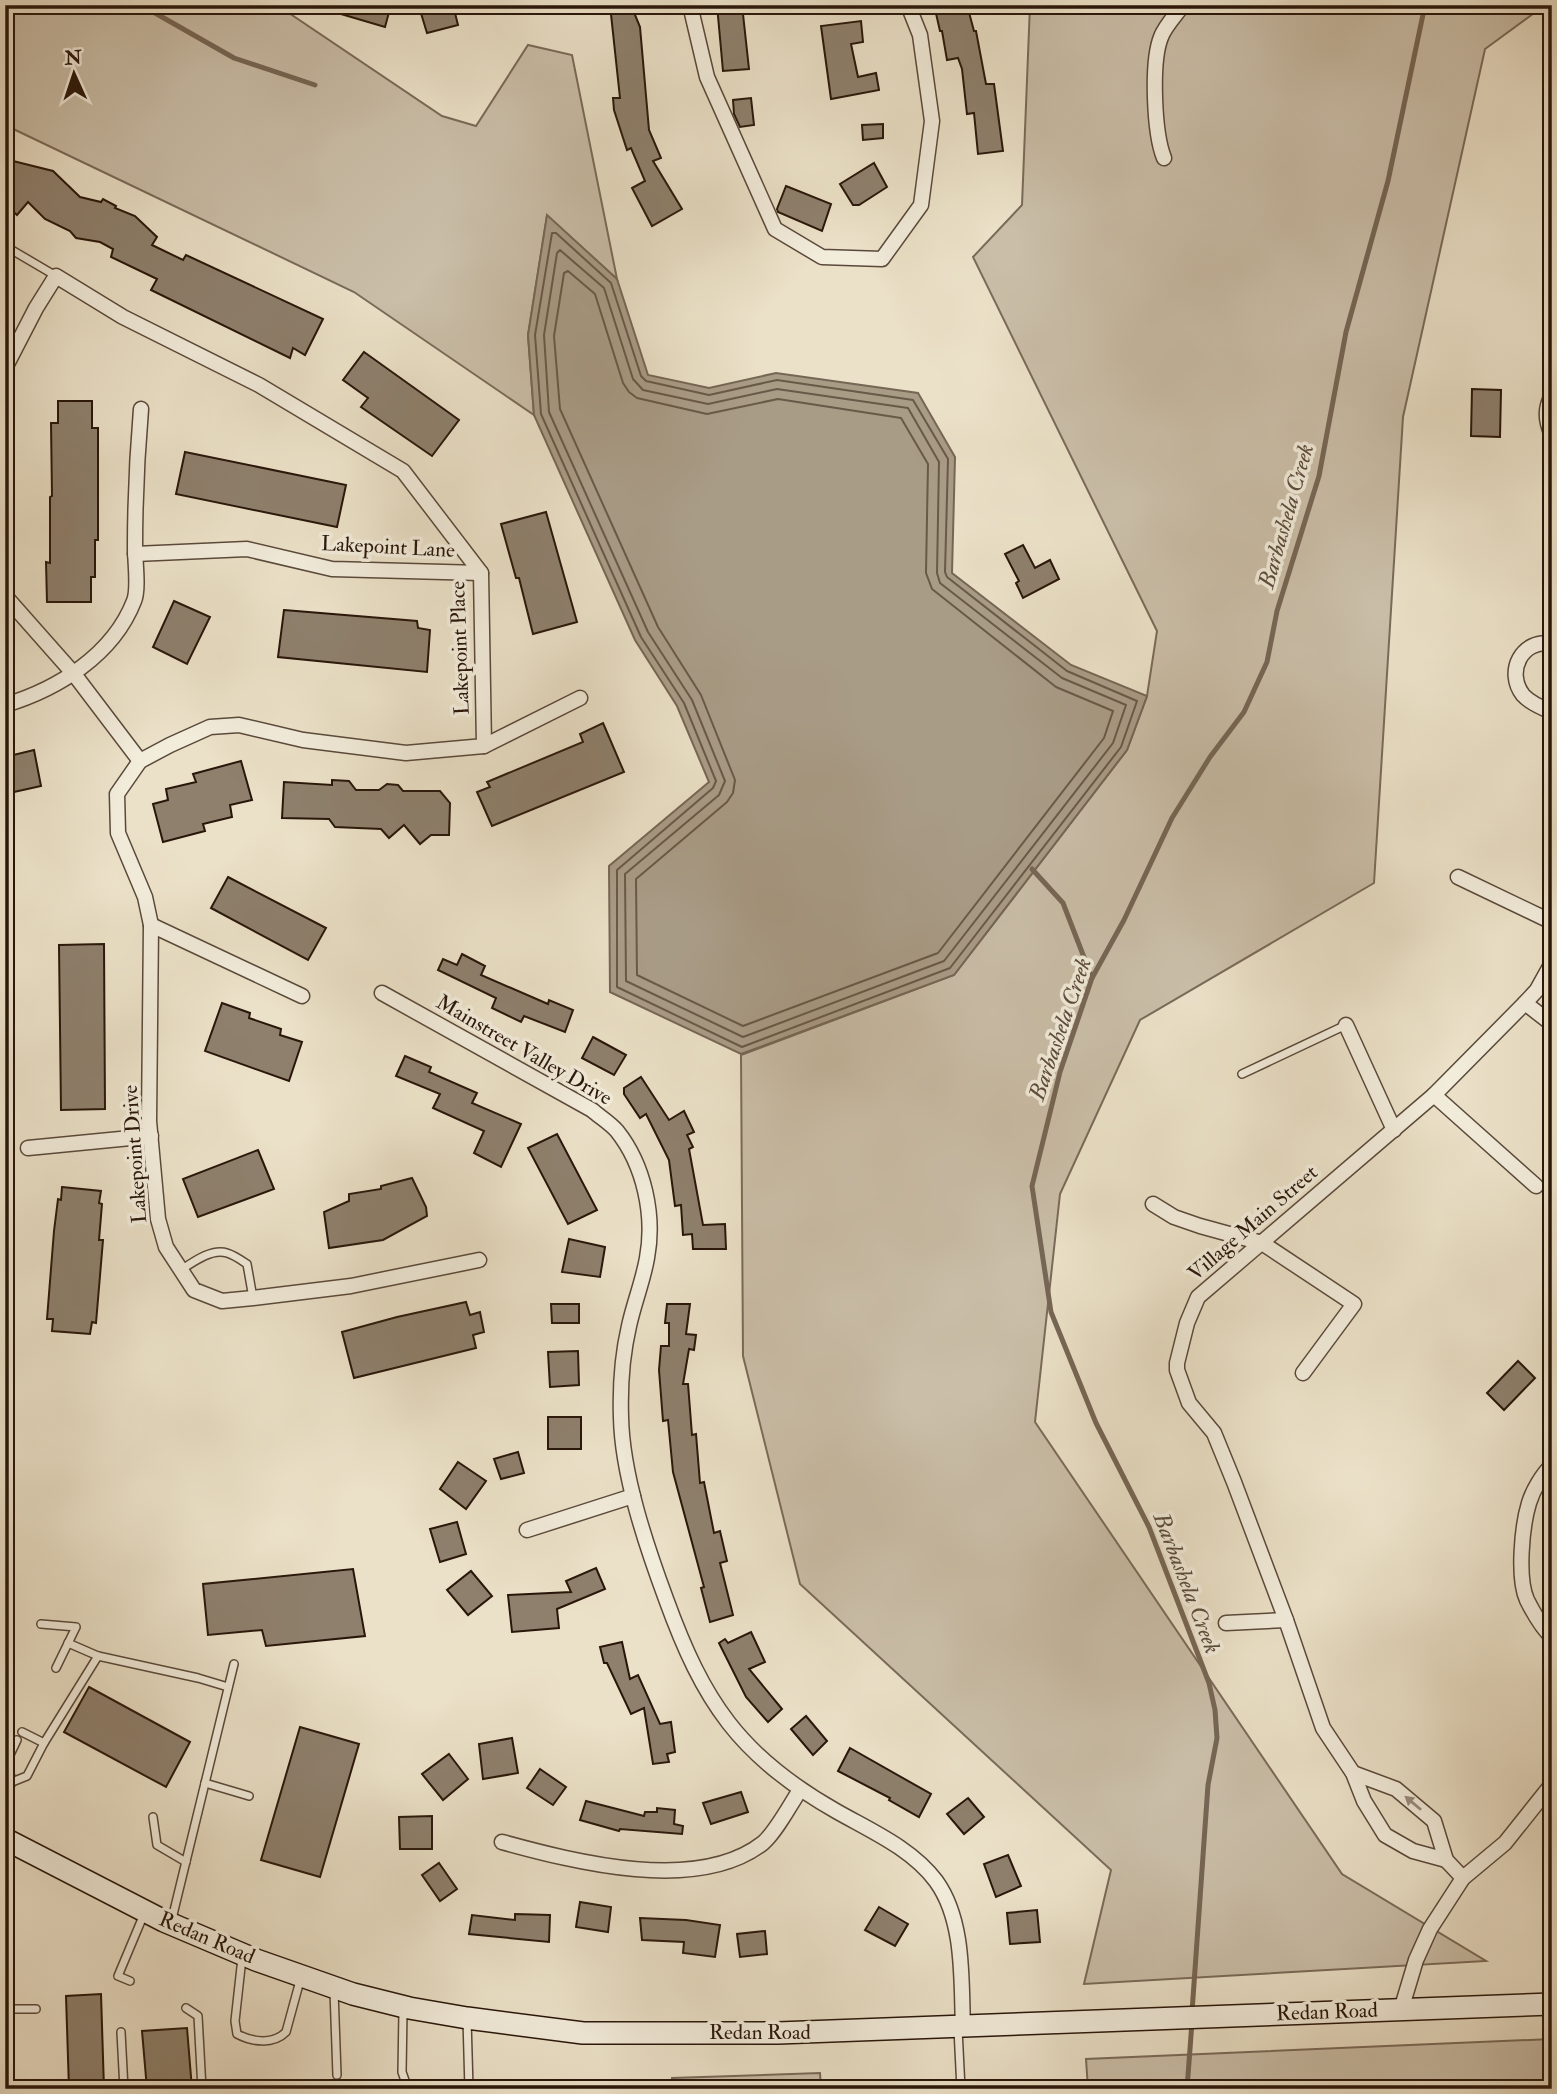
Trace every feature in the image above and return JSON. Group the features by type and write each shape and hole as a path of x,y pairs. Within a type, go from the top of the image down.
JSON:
{"main road":[{"name":"Redan Road","path":"5,1839 171,1924 242,1954 334,1987 403,2007 583,2033 778,2033 960,2028 1228,2015 1552,2004"}],"street":[{"path":"690,5 707,77 775,229 822,257 882,259 921,205 932,121 920,35 908,5"},
{"path":"1164,158 1158,144 1155,62 1161,36 1183,5"},
{"path":"5,368 56,276"},
{"name":"Lakepoint Place","path":"56,276 123,317 259,385 403,471 481,573 484,746"},
{"path":"1552,396 1546,409 1547,423 1552,435"},
{"path":"5,705 34,696 74,674 115,635 135,599 135,477 141,409"},
{"name":"Lakepoint Lane","path":"135,554 247,549 332,569 481,573"},
{"path":"5,596 74,674 140,761 210,727 239,725 303,740 406,752 484,746 580,698"},
{"path":"1552,644 1530,647 1516,662 1516,677 1523,694 1539,707 1552,712"},
{"name":"Lakepoint Drive","path":"140,761 117,794 118,833 145,897 151,925 151,1136 158,1219 166,1247 194,1290 222,1301 253,1298 351,1286 480,1260"},
{"path":"1458,877 1552,922"},
{"path":"151,925 302,996"},
{"name":"Village Main Street","path":"1446,1860 1412,1851 1385,1835 1364,1801 1353,1773 1323,1728 1286,1620 1214,1433 1189,1403 1177,1370 1179,1352 1198,1297 1434,1095 1537,990 1552,963"},
{"name":"Mainstreet Valley Drive","path":"382,993 592,1110 616,1130 637,1164 646,1196 648,1256 629,1326 620,1387 622,1431 633,1496 673,1618 685,1650 709,1695 733,1731 761,1759 800,1790 889,1840 914,1859 937,1882 949,1907 957,1935 960,2028"},
{"path":"1525,1003 1552,1024"},
{"path":"1346,1025 1394,1130"},
{"path":"1434,1095 1536,1186"},
{"path":"27,1148 151,1136"},
{"path":"1153,1204 1174,1217 1262,1243 1354,1304 1303,1373"},
{"path":"1552,1465 1530,1500 1523,1529 1522,1576 1526,1599 1552,1637"},
{"path":"527,1530 633,1496"},
{"path":"1226,1623 1286,1620"},
{"path":"1353,1773 1396,1789 1434,1821 1446,1860 1463,1878"},
{"path":"1401,2010 1416,1960 1430,1929 1463,1878 1505,1843 1552,1784"},
{"path":"502,1842 565,1859 618,1867 700,1869 733,1861 765,1841 800,1790"}],"lane":[{"path":"5,246 56,276"},
{"path":"1242,1074 1346,1025"},
{"path":"181,1270 198,1259 226,1252 247,1264 253,1298"},
{"path":"41,1624 76,1627 56,1668"},
{"path":"68,1643 98,1656 228,1687"},
{"path":"12,1782 27,1776 44,1743 98,1656"},
{"path":"171,1924 234,1664"},
{"path":"22,1732 44,1743"},
{"path":"5,1798 12,1782 6,1760 18,1741"},
{"path":"205,1783 249,1796"},
{"path":"153,1817 157,1845 186,1863"},
{"path":"130,1981 118,1976 145,1911"},
{"path":"242,1954 235,2021 237,2034 250,2042 280,2039 286,2032 301,1975"},
{"path":"334,1987 337,2075"},
{"path":"186,2007 198,2016 202,2089"},
{"path":"403,2007 402,2071 408,2089"},
{"path":"5,2010 36,2009"},
{"path":"467,2018 469,2089"},
{"path":"960,2028 961,2089"},
{"path":"121,2032 124,2089"}],"shaded area":[{"path":"5,5 277,5 442,116 476,126 528,45 572,55 617,279 547,216 528,335 534,415 354,292 5,125"},
{"path":"1030,5 1545,5 1485,49 1403,417 1374,883 1140,1020 1060,1194 1035,1422 1342,1874 1486,1961 1084,1984 1111,1870 800,1584 743,1356 741,1055 954,975 1127,750 1147,696 1157,631 973,257 1022,205"},
{"path":"1552,2039 1552,2089 1088,2089 1086,2059"},
{"path":"820,2073 821,2089 672,2089 672,2078"}],"water":[{"path":"547,215 617,279 648,375 709,388 776,373 918,393 955,457 952,573 1071,665 1147,696 1127,750 954,975 741,1054 610,992 609,866 709,782 677,706 635,640 534,415 528,335"}],"building":[{"path":"325,5 391,5 385,27 324,9"},
{"path":"438,5 453,5 458,25 427,33 420,10"},
{"path":"610,5 631,5 640,27 649,130 661,158 653,161 682,209 652,226 632,188 645,181 631,148 627,150 614,110 613,98 620,98"},
{"path":"717,5 742,5 749,69 723,71"},
{"path":"941,5 967,5 976,31 986,84 994,84 1003,151 978,154 974,113 967,114 962,69 958,58 947,60 935,9 942,8"},
{"path":"861,21 863,42 851,44 858,77 876,73 879,90 831,99 821,26"},
{"path":"751,98 754,125 740,127 734,114 733,100"},
{"path":"883,124 883,138 863,140 862,125"},
{"path":"5,159 53,171 80,197 101,202 103,199 116,206 115,208 135,216 157,237 152,245 183,260 186,255 323,319 305,355 293,348 290,358 151,290 157,279 111,257 113,249 100,242 76,238 70,231 45,219 28,202 17,215 5,204"},
{"path":"874,163 887,187 859,205 853,205 840,184"},
{"path":"786,186 831,204 822,231 778,212"},
{"path":"364,352 459,420 432,456 361,407 368,398 343,380"},
{"path":"1472,389 1501,390 1500,437 1471,436"},
{"path":"58,401 92,401 92,428 98,428 98,540 95,540 95,577 91,577 91,602 47,602 46,562 50,563 52,496 51,423 58,423"},
{"path":"185,452 346,485 337,527 176,494"},
{"path":"546,512 577,622 533,634 519,578 516,578 501,524"},
{"path":"1023,545 1035,568 1050,560 1059,579 1023,598 1016,583 1019,581 1005,554"},
{"path":"174,601 210,617 187,664 153,647"},
{"path":"284,610 417,621 418,628 430,630 427,672 278,657"},
{"path":"603,723 624,772 492,826 477,792 490,787 487,782 583,742 580,734"},
{"path":"34,750 41,786 5,794 5,757"},
{"path":"241,761 252,800 230,805 232,817 203,824 205,831 163,842 153,804 168,800 166,789 196,782 193,774"},
{"path":"332,780 349,781 356,790 379,790 387,784 398,785 403,791 440,791 450,803 449,835 431,835 420,844 404,825 389,838 381,829 335,827 329,819 282,818 284,782 332,785"},
{"path":"228,877 326,928 308,960 211,908"},
{"path":"104,944 105,1109 61,1110 59,945"},
{"path":"462,954 485,966 481,975 548,1004 549,1000 573,1010 565,1032 524,1016 521,1022 492,1008 496,998 438,970 443,959 457,965"},
{"path":"222,1003 250,1013 249,1018 281,1029 280,1035 302,1042 289,1081 205,1051"},
{"path":"593,1037 626,1055 614,1075 582,1058"},
{"path":"405,1056 431,1067 429,1072 477,1093 472,1103 521,1124 501,1167 474,1153 484,1131 433,1108 440,1094 396,1076"},
{"path":"641,1077 669,1120 684,1111 694,1132 687,1135 693,1147 689,1149 703,1225 725,1224 726,1249 693,1249 692,1234 683,1235 681,1205 675,1206 669,1160 646,1114 640,1118 624,1094 624,1088"},
{"path":"557,1134 597,1210 568,1224 528,1148"},
{"path":"258,1150 274,1189 198,1217 183,1179"},
{"path":"412,1178 426,1207 427,1216 383,1240 329,1248 324,1212 349,1201 349,1194 381,1189 381,1186"},
{"path":"62,1187 101,1191 99,1240 103,1240 96,1323 92,1322 90,1334 52,1331 53,1319 47,1319 54,1231"},
{"path":"569,1239 605,1247 600,1277 562,1272"},
{"path":"466,1302 470,1315 480,1312 484,1332 473,1335 476,1348 354,1378 342,1332"},
{"path":"551,1304 579,1304 579,1323 552,1323"},
{"path":"667,1304 690,1304 686,1334 696,1335 694,1350 689,1349 683,1384 688,1384 692,1435 696,1434 700,1483 704,1482 714,1533 720,1531 727,1561 720,1563 733,1615 710,1622 701,1588 704,1587 673,1472 668,1420 663,1421 659,1370 661,1346 669,1346 669,1323 665,1323"},
{"path":"578,1351 579,1385 550,1387 548,1352"},
{"path":"1518,1361 1535,1378 1504,1410 1487,1393"},
{"path":"548,1417 581,1417 581,1449 548,1449"},
{"path":"518,1452 524,1473 501,1479 494,1459"},
{"path":"458,1462 486,1481 466,1509 440,1489"},
{"path":"457,1522 466,1554 440,1562 430,1529"},
{"path":"596,1568 605,1589 557,1609 559,1628 512,1632 508,1595 571,1592 566,1581"},
{"path":"353,1569 365,1636 266,1646 262,1630 208,1635 203,1584"},
{"path":"471,1571 492,1596 468,1615 447,1590"},
{"path":"751,1632 765,1662 749,1669 782,1709 768,1722 746,1697 719,1643 725,1639 728,1643"},
{"path":"622,1642 630,1679 638,1675 660,1724 671,1722 675,1752 667,1754 669,1762 653,1764 644,1708 631,1714 607,1663 604,1663 600,1647"},
{"path":"89,1687 190,1742 166,1787 64,1732"},
{"path":"806,1716 827,1741 813,1755 791,1729"},
{"path":"300,1727 359,1744 320,1877 261,1860"},
{"path":"512,1738 518,1773 483,1779 479,1744"},
{"path":"850,1748 931,1794 919,1817 889,1800 890,1798 838,1771"},
{"path":"449,1754 468,1779 443,1800 422,1774"},
{"path":"540,1769 566,1787 553,1805 527,1788"},
{"path":"741,1792 748,1812 711,1824 703,1803"},
{"path":"968,1798 984,1817 964,1834 947,1814"},
{"path":"586,1801 644,1816 645,1812 657,1812 657,1808 675,1810 674,1824 683,1826 682,1834 619,1831 580,1820"},
{"path":"432,1816 432,1849 400,1849 399,1817"},
{"path":"1008,1855 1021,1886 996,1897 984,1864"},
{"path":"439,1863 457,1889 440,1901 422,1875"},
{"path":"580,1902 611,1907 608,1932 576,1927"},
{"path":"879,1907 908,1924 895,1946 865,1930"},
{"path":"1037,1910 1040,1942 1010,1944 1007,1913"},
{"path":"515,1914 550,1915 549,1942 469,1934 472,1915 515,1920"},
{"path":"640,1918 720,1925 715,1957 683,1953 684,1942 642,1940"},
{"path":"765,1931 767,1954 740,1957 737,1934"},
{"path":"101,1994 104,2089 69,2089 66,1996"},
{"path":"187,2028 192,2089 147,2089 142,2031"}],"waterway":[{"path":"141,5 234,58 315,85"},
{"name":"Barbashela Creek","path":"1192,2012 1208,1785 1217,1738 1215,1710 1209,1683 1149,1527 1096,1423 1051,1312 1032,1186 1060,1072 1092,978 1124,920 1172,818 1210,757 1244,712 1267,662 1277,611 1319,476 1346,332 1388,181 1425,5"},
{"path":"1032,869 1063,903 1092,978"},
{"name":"Barbashela Creek","path":"1187,2089 1192,2022"}]}
